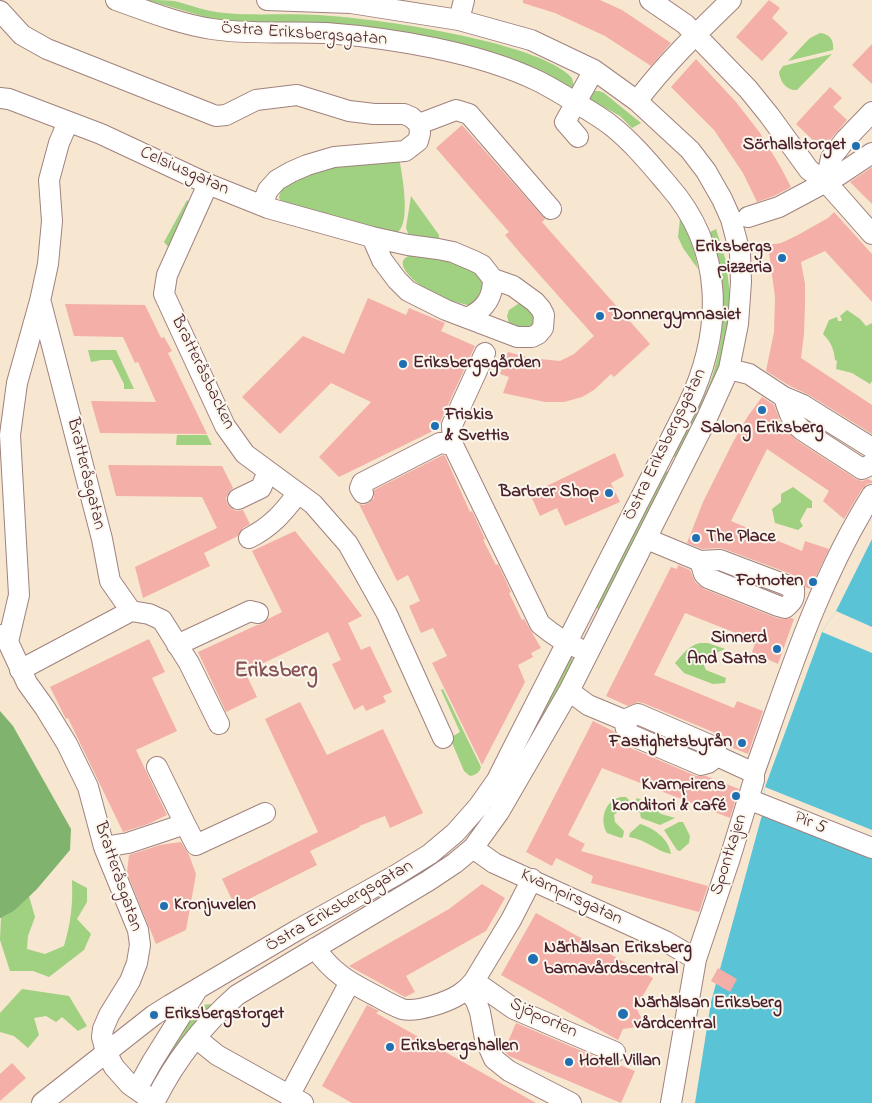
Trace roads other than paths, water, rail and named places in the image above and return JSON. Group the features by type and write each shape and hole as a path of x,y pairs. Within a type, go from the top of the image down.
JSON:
{"street":[{"name":"Östra Eriksbergsgatan","path":"42,1103 154,1015 410,867 455,833 478,807 496,780 695,390 706,360 713,312 712,282 704,246 695,222 687,208 634,145 606,122 538,81 509,68 479,59 411,44 349,35 237,32 212,29 175,20 116,0"},
{"name":"Östra Eriksbergsgatan","path":"155,1100 172,1070 196,1038 220,1010 237,995 428,881 474,848 502,808 569,691 647,539 706,420 729,368 738,324 741,282 740,253 722,199 706,171 690,150 637,101 594,70 531,40 459,20 351,3 267,0"},
{"path":"459,20 464,0"},
{"path":"650,0 678,19 748,89 769,114 809,170 826,182 872,234"},
{"path":"637,101 694,35 731,0"},
{"path":"0,11 22,35 47,49 216,116 226,115 256,100 297,95 349,110 374,114 404,114 411,116 419,124 418,141 405,151 334,157 291,172 277,180 268,190 262,205"},
{"path":"578,137 565,122 594,70"},
{"name":"Celsiusgatan","path":"0,98 9,99 101,134 208,184 262,205 408,246 438,248 453,252 482,265 493,279 513,286 534,302 544,315 543,328 532,337 517,337 469,317 446,310 408,291 396,280 382,260 372,237"},
{"path":"419,124 456,110 469,114 551,209"},
{"path":"826,182 831,158 845,140 872,112"},
{"name":"Bratteråsgatan","path":"68,122 59,143 49,180 52,220 48,264 40,301 17,383 10,435 19,595 4,639 27,684 68,744 88,787 104,847 138,930 140,945 138,963 130,981 109,1015 102,1036 106,1052 114,1067 130,1085 155,1100"},
{"path":"748,217 779,207 826,182 872,153"},
{"name":"Bratteråsbacken","path":"208,184 167,275 164,294 226,426 245,454 313,504 348,544 387,614 443,738"},
{"path":"469,317 479,312 489,302 493,290 493,279"},
{"name":"Bratteråsgatan","path":"40,301 102,539 110,581 131,611"},
{"path":"485,353 452,425 453,445 525,609 554,636 566,644 589,652"},
{"path":"729,368 749,374 784,397 803,405 872,448"},
{"path":"784,397 794,424 862,469 872,464"},
{"path":"369,486 427,442 453,445"},
{"path":"238,499 261,488 268,471"},
{"path":"250,538 264,531 276,520 298,493"},
{"name":"Spontkajen","path":"671,1103 699,972 754,773 812,613 849,534 872,495"},
{"path":"647,539 700,561 704,574 708,578 778,606 785,608 792,602 812,613"},
{"path":"20,670 131,611 149,614 162,620 189,662 219,724"},
{"path":"177,645 250,611 258,613"},
{"path":"569,691 588,705 624,720 626,728 631,735 701,765 708,763 717,756 754,773"},
{"path":"157,767 196,845 265,813"},
{"name":"Pir 5","path":"748,799 872,848"},
{"path":"104,847 128,843 185,824"},
{"name":"Kvarnpirsgatan","path":"474,848 494,863 665,941 699,972"},
{"path":"315,948 335,972 403,1010 445,1002 459,995 471,985 511,920 532,879"},
{"path":"196,1038 217,1055 296,1099 350,982"},
{"path":"471,985 480,1012 485,1040 494,1058 509,1071 571,1103"},
{"name":"Sjöporten","path":"471,985 514,1009 615,1052"},
{"path":"137,1089 198,988"}],"water":[{"path":"872,539 872,1103 695,1103 711,1002 762,815 765,787 822,632 836,611"}],"place":[{"name":"Sörhallstorget","path":"856,146"},
{"name":"Eriksbergs pizzeria","path":"782,258"},
{"name":"Donnergymnasiet","path":"600,316"},
{"name":"Eriksbergsgården","path":"403,364"},
{"name":"Salong Eriksberg","path":"762,410"},
{"name":"Friskis & Svettis","path":"435,426"},
{"name":"Barbrer Shop","path":"609,493"},
{"name":"The Place","path":"696,538"},
{"name":"Fotnoten","path":"813,582"},
{"name":"Sinnerd And Satns","path":"777,649"},
{"name":"Fastighetsbyrån","path":"742,743"},
{"name":"Kvarnpirens konditori & café","path":"736,796"},
{"name":"Kronjuvelen","path":"164,906"},
{"name":"Närhälsan Eriksberg barnavårdscentral","path":"533,959"},
{"name":"Närhälsan Eriksberg vårdcentral","path":"623,1014"},
{"name":"Eriksbergstorget","path":"154,1015"},
{"name":"Eriksbergshallen","path":"390,1047"},
{"name":"Hotell Villan","path":"569,1062"}],"district":[{"name":"Eriksberg","path":"276,672"}]}
